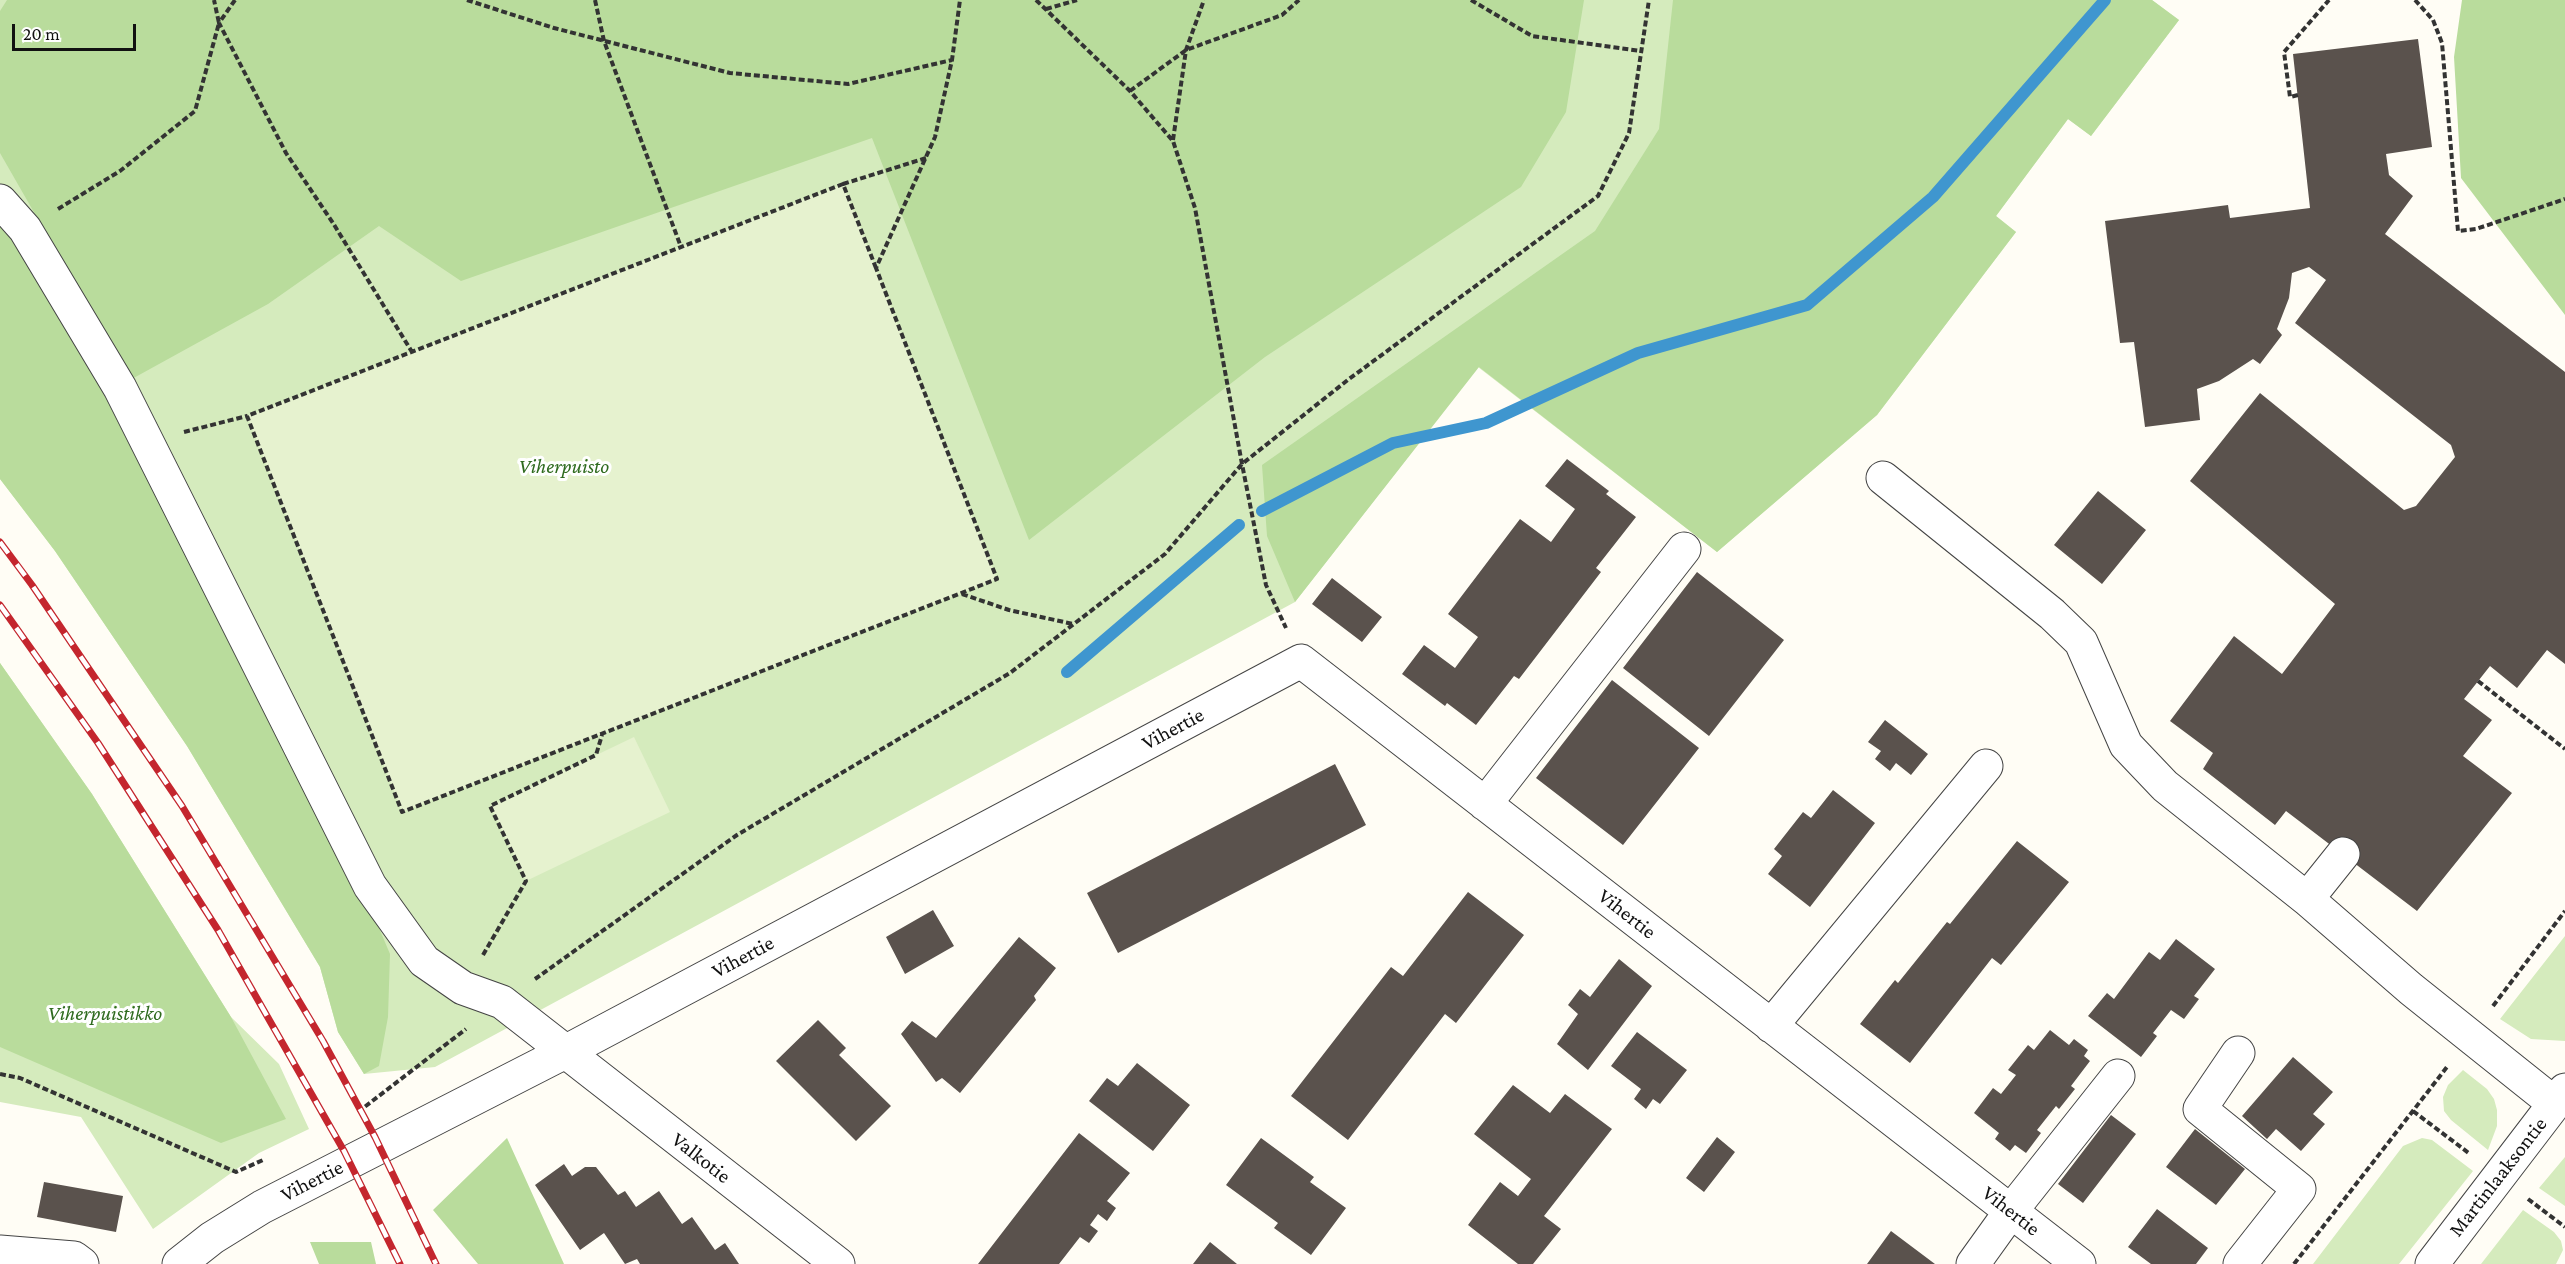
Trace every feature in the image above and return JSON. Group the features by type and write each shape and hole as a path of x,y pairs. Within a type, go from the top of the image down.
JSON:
{"street":[{"name":"Valkotie","path":"0,201 26,229 120,388 370,886 424,961 463,988 502,1002 838,1264"},
{"path":"1883,478 2052,614 2081,642 2126,745 2165,786 2307,899 2470,1037 2560,1097"},
{"path":"1485,804 1684,549"},
{"name":"Vihertie","path":"179,1264 212,1238 262,1207 565,1052 1301,661 2011,1210 2070,1261"},
{"path":"1771,1026 1986,766"},
{"path":"2307,899 2343,854"},
{"path":"2238,1053 2200,1109 2299,1189 2240,1264"},
{"path":"1973,1264 2011,1210 2118,1076"},
{"name":"Martinlaaksontie","path":"2432,1264 2560,1097"},
{"path":"0,1252 74,1258 82,1264"}],"path":[{"path":"214,0 219,23 286,153 333,223 412,352"},
{"path":"26,229 120,171 195,111 219,23 235,0"},
{"path":"467,0 554,28 730,73 848,84 952,60"},
{"path":"595,0 604,41 665,210 681,247"},
{"path":"876,268 935,137 952,60 960,0"},
{"path":"1036,0 1130,91 1173,141 1195,208 1266,585 1301,661"},
{"path":"1045,9 1077,0"},
{"path":"1173,141 1186,50 1204,0"},
{"path":"1130,91 1186,50 1282,15 1299,0"},
{"path":"1471,0 1532,36 1641,51"},
{"path":"351,1117 502,1002 737,836 1011,673 1165,554 1242,464 1348,379 1598,196 1629,133 1649,0"},
{"path":"2298,95 2290,97 2284,52 2329,0"},
{"path":"2415,0 2433,20 2442,42 2458,231 2476,229 2565,199"},
{"path":"147,442 247,416 843,184 926,158"},
{"path":"247,416 402,812 603,734 998,579 843,184"},
{"path":"962,594 1009,610 1074,624"},
{"path":"2478,681 2565,749"},
{"path":"463,988 526,881 490,806 596,755 603,734"},
{"path":"2294,1264 2565,911"},
{"path":"0,1074 20,1078 236,1172 268,1158"}],"green space":[{"name":"Viherpuisto","path":"0,0 2152,0 2179,20 2091,136 2068,119 1996,216 2016,232 1877,415 1717,552 1478,367 1295,602 435,1067 364,1074 338,1032 320,967 187,746 55,551 0,479"},
{"path":"7,0 1584,0 1566,112 1521,187 1265,357 1029,540 872,138 461,281 379,226 268,304 130,380 0,153 0,11"},
{"path":"1673,0 2152,0 2179,20 2091,136 2068,119 1996,216 2016,232 1877,415 1717,552 1479,367 1295,602 1267,536 1262,465 1595,231 1659,129"},
{"path":"2462,0 2565,0 2565,315 2461,178 2454,57"},
{"path":"843,184 997,579 402,812 247,416"},
{"path":"0,214 115,401 363,890 390,954 388,1017 379,1066 364,1074 338,1032 320,967 187,746 55,551 0,479"},
{"name":"Viherpuistikko","path":"0,663 92,794 231,1017 279,1064 309,1129 259,1153 153,1229 81,1117 0,1102"},
{"name":"Viherpuistikko","path":"0,663 92,794 231,1017 286,1119 221,1143 0,1047"},
{"path":"634,737 670,812 526,881 490,806"},
{"path":"2565,936 2565,1041 2531,1039 2500,1019"},
{"path":"2463,1070 2487,1089 2494,1099 2497,1126 2488,1150 2451,1120 2444,1111 2443,1097 2448,1085"},
{"path":"507,1138 564,1264 478,1264 433,1210"},
{"path":"2422,1138 2432,1140 2473,1171 2399,1264 2313,1264 2403,1146"},
{"path":"2565,1157 2565,1206 2539,1188"},
{"path":"2523,1210 2554,1232 2561,1241 2563,1250 2556,1264 2481,1264"},
{"path":"310,1242 371,1242 376,1264 319,1264"}],"building":[{"path":"2418,39 2432,147 2386,154 2389,175 2413,196 2385,234 2565,372 2565,664 2547,650 2517,688 2490,666 2464,699 2492,720 2463,756 2512,793 2417,911 2286,811 2275,825 2203,769 2213,753 2170,721 2234,636 2282,674 2335,604 2190,481 2260,393 2404,510 2416,506 2455,457 2451,445 2295,323 2326,280 2309,267 2292,273 2289,298 2277,329 2282,335 2260,364 2253,359 2219,381 2197,389 2200,420 2145,427 2134,342 2120,343 2105,221 2228,205 2230,218 2310,208 2293,54"},
{"path":"1567,459 1609,491 1606,494 1636,517 1596,568 1601,572 1519,679 1514,676 1476,725 1447,703 1445,706 1402,674 1424,645 1455,668 1478,637 1448,614 1520,519 1551,542 1575,509 1545,486"},
{"path":"2098,491 2146,530 2102,584 2054,545"},
{"path":"1697,572 1784,640 1709,736 1623,668"},
{"path":"1332,578 1382,617 1362,642 1312,604"},
{"path":"1612,680 1699,748 1623,845 1536,778"},
{"path":"1885,720 1928,754 1911,775 1896,763 1890,771 1875,759 1881,751 1868,742"},
{"path":"1335,764 1366,825 1118,953 1087,893"},
{"path":"1833,790 1875,823 1810,907 1768,874 1782,856 1774,849 1803,812 1811,818"},
{"path":"2017,841 2069,882 2001,965 1992,958 1910,1063 1860,1024 1895,980 1898,983 1947,922 1950,924"},
{"path":"1468,892 1524,935 1456,1023 1445,1014 1348,1140 1291,1096 1391,967 1403,976"},
{"path":"933,910 954,946 905,974 886,937"},
{"path":"1019,937 1056,968 1034,996 1036,1000 960,1093 942,1078 936,1082 901,1034 912,1021 936,1038"},
{"path":"2176,939 2215,969 2194,996 2199,999 2184,1019 2171,1010 2153,1033 2157,1036 2141,1057 2088,1016 2107,993 2114,999 2149,952 2160,960"},
{"path":"1619,959 1652,986 1588,1070 1557,1044 1578,1014 1568,1005 1580,989 1590,997"},
{"path":"818,1020 846,1048 839,1055 891,1106 856,1141 776,1061"},
{"path":"2050,1030 2069,1045 2074,1039 2088,1050 2084,1056 2090,1061 2071,1086 2075,1089 2059,1109 2056,1106 2037,1130 2041,1133 2026,1153 2015,1145 2010,1151 1995,1139 1999,1133 1974,1113 1993,1088 2001,1094 2016,1075 2008,1070 2028,1045 2034,1050"},
{"path":"1637,1032 1687,1070 1660,1104 1653,1099 1646,1109 1634,1099 1641,1089 1611,1066"},
{"path":"2293,1057 2333,1092 2313,1114 2325,1124 2301,1151 2276,1129 2267,1139 2242,1116"},
{"path":"1137,1063 1190,1105 1153,1151 1089,1101 1107,1078 1118,1086"},
{"path":"1513,1085 1550,1113 1565,1094 1612,1129 1544,1216 1561,1229 1533,1264 1518,1264 1468,1225 1500,1182 1518,1196 1531,1179 1474,1134"},
{"path":"2111,1115 2136,1134 2083,1203 2058,1184"},
{"path":"2195,1129 2245,1169 2216,1205 2166,1167"},
{"path":"1079,1133 1130,1173 1107,1201 1116,1208 1107,1221 1098,1214 1090,1225 1098,1231 1089,1243 1080,1237 1059,1264 978,1264"},
{"path":"1717,1137 1735,1152 1704,1192 1686,1178"},
{"path":"1261,1138 1314,1177 1310,1182 1346,1208 1311,1255 1274,1228 1278,1223 1226,1185"},
{"path":"564,1164 572,1176 585,1167 596,1167 618,1195 625,1191 636,1207 659,1191 682,1224 692,1217 715,1250 725,1243 739,1264 640,1264 637,1259 625,1264 604,1233 580,1250 535,1185"},
{"path":"44,1182 123,1196 116,1232 37,1217"},
{"path":"2157,1209 2208,1248 2196,1264 2151,1264 2128,1247"},
{"path":"1891,1231 1935,1264 1867,1264"},
{"path":"1210,1242 1237,1264 1193,1264"}],"waterway":[{"path":"1262,511 1393,443 1486,423 1638,353 1807,305 1933,197 2105,0"},
{"path":"1067,672 1239,525"}],"railway":[{"path":"0,542 32,585 182,806 323,1041 375,1137 436,1264"},
{"path":"0,605 98,743 218,930 344,1151 400,1264"}]}
